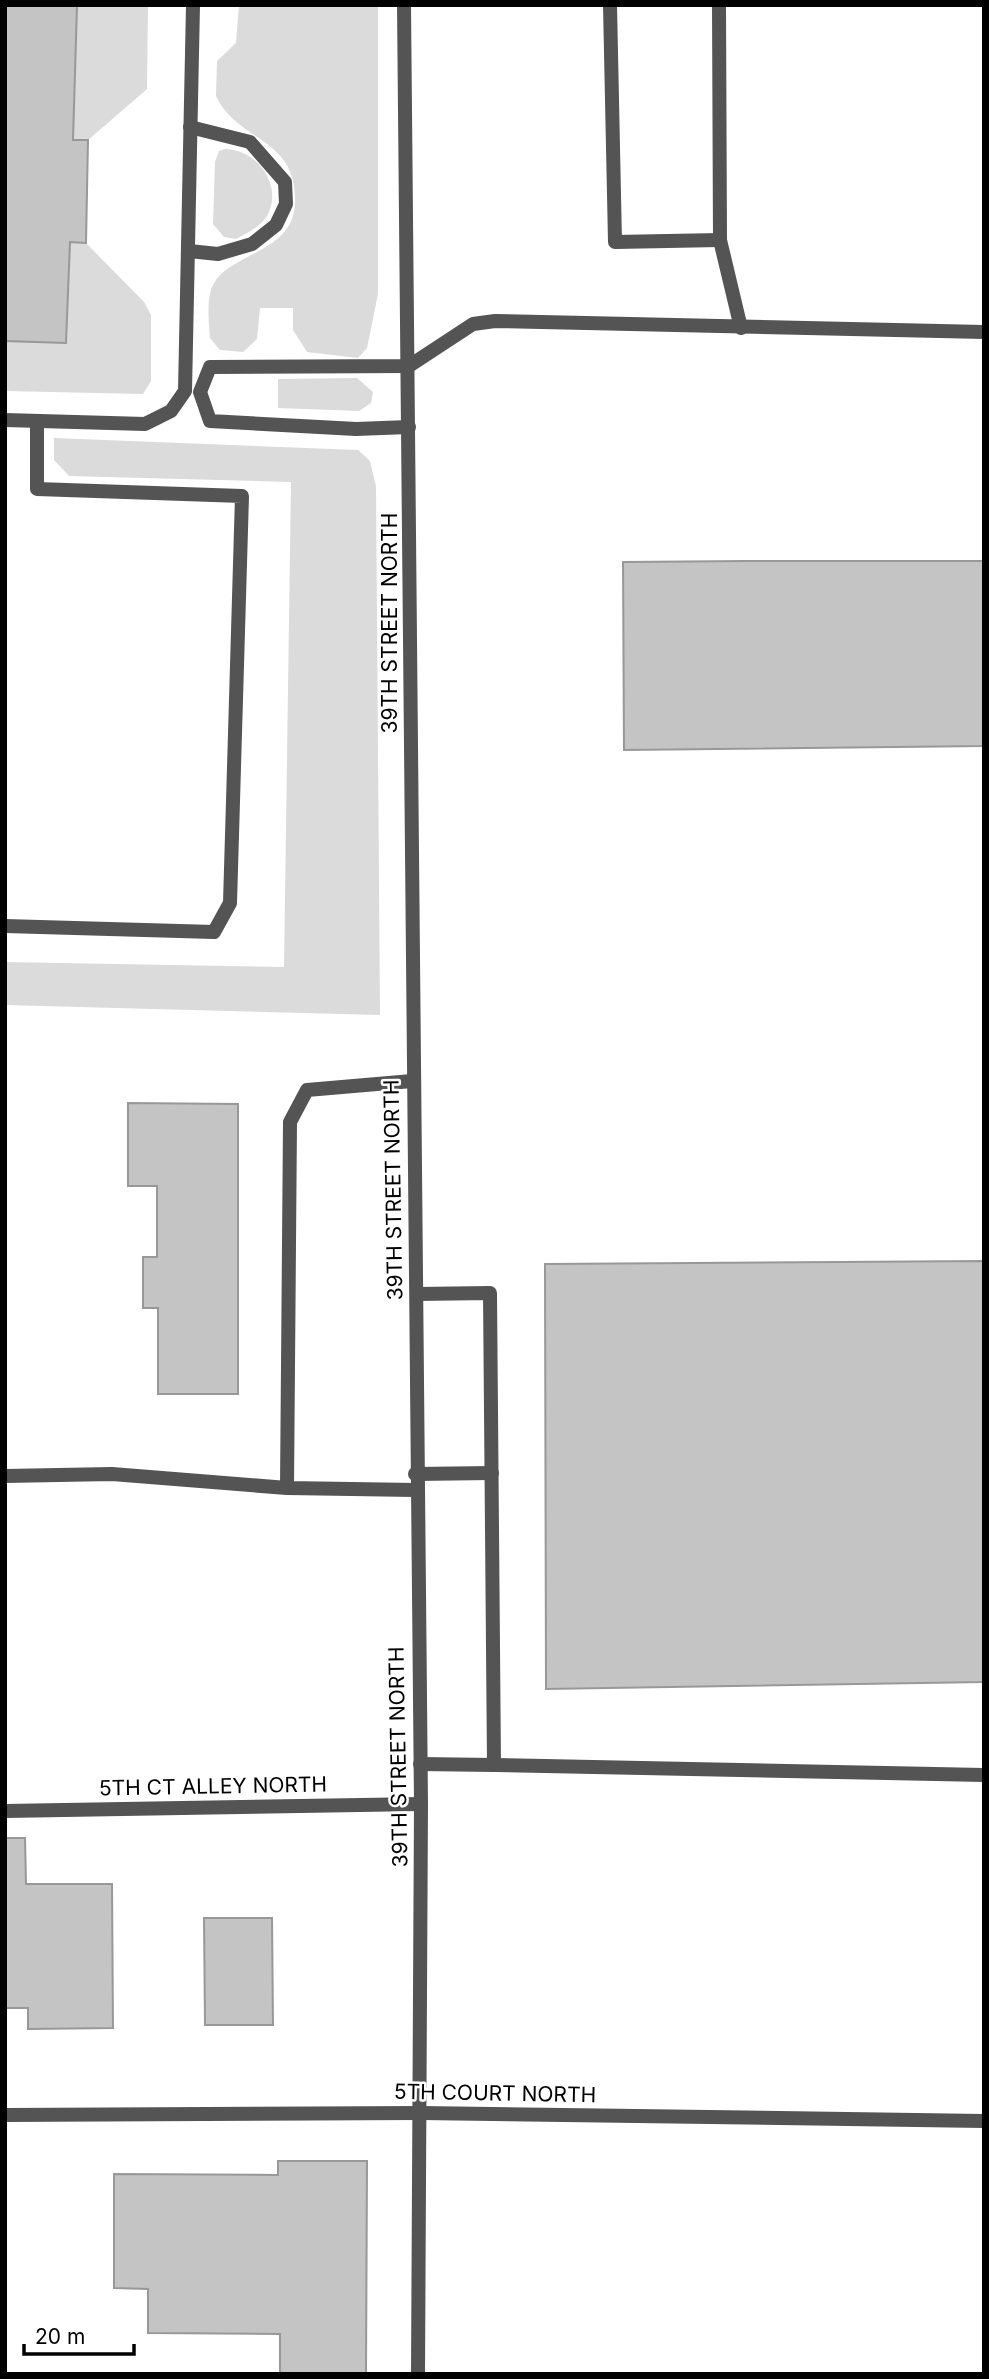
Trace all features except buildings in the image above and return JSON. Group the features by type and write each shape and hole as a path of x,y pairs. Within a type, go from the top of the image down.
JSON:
{"street":[{"path":"5,420 145,424 171,411 184,391 192,5"},
{"name":"39TH STREET NORTH","path":"404,5 409,366 412,1081 417,1294 415,1490 421,1804 418,2374"},
{"path":"610,5 615,242 720,240"},
{"path":"719,5 720,240 741,328"},
{"path":"189,251 218,254 252,244 276,225 286,204 285,182 250,142 190,127"},
{"path":"409,427 356,429 209,421 200,392 210,367 409,366 473,324 495,321 984,332"},
{"path":"184,391 200,392"},
{"path":"5,926 214,932 230,902 242,495 37,489 37,421"},
{"path":"287,1488 290,1122 307,1090 412,1081"},
{"path":"417,1294 490,1293 494,1765"},
{"path":"415,1474 492,1473"},
{"path":"5,1476 112,1474 287,1488 415,1490"},
{"path":"420,1764 984,1775"},
{"name":"5TH CT ALLEY NORTH","path":"5,1811 421,1804"},
{"name":"5TH COURT NORTH","path":"5,2115 421,2113 984,2121"}],"shaded area":[{"path":"77,5 148,5 147,89 88,140 73,140"},
{"path":"239,5 378,5 378,294 367,348 358,358 307,352 293,330 293,308 260,308 257,339 243,352 220,350 210,338 209,304 213,285 232,265 260,251 284,232 292,219 295,202 293,181 286,164 276,152 237,123 216,96 217,61 236,43"},
{"path":"225,149 247,155 257,162 270,182 272,193 271,205 264,220 236,239 224,237 213,224 215,162 219,151"},
{"path":"70,242 86,243 144,302 151,315 151,381 143,394 5,391 5,341 66,343"},
{"path":"357,378 373,392 371,403 359,411 278,408 278,379"},
{"path":"54,438 358,450 370,461 376,486 380,1015 5,1005 5,962 284,967 291,482 69,476 54,460"}]}
